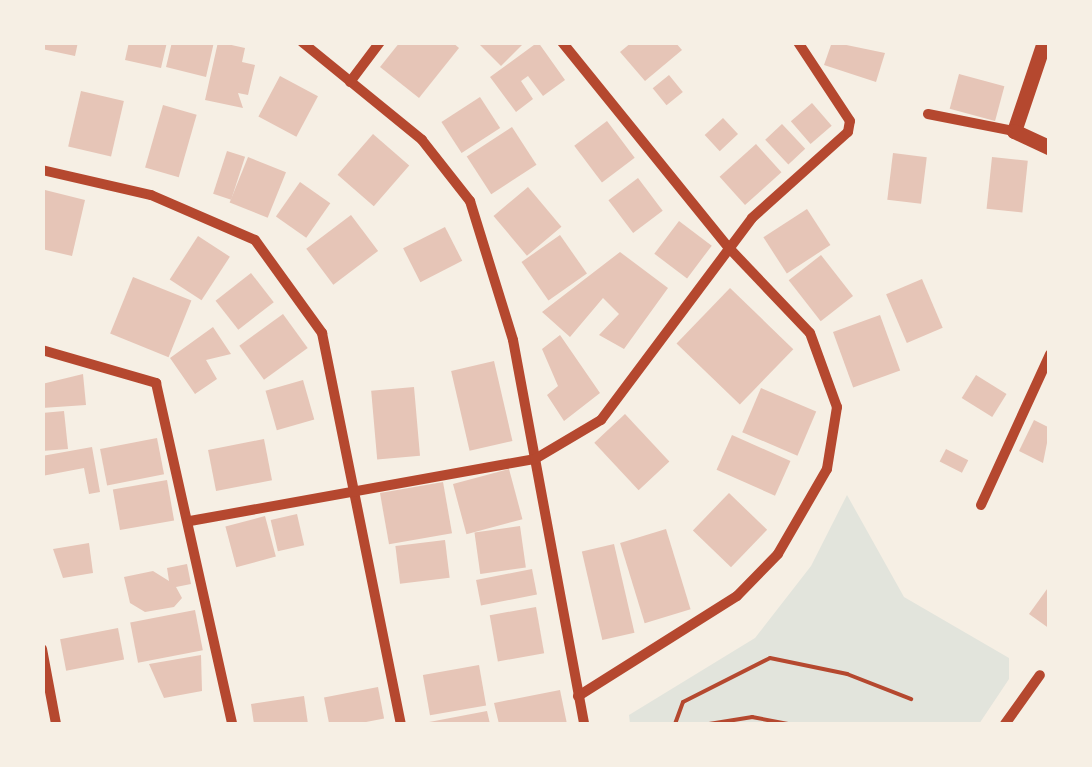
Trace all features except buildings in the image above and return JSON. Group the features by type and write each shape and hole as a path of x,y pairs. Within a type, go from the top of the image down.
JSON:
{"street":[{"path":"302,42 422,140 470,201 513,340 584,724"},
{"path":"350,82 380,42"},
{"path":"562,42 730,248 810,333 830,375 836,407 827,470 778,554 737,596 578,696"},
{"path":"190,520 535,459 601,420 752,218 848,132 850,121 798,42"},
{"path":"1014,131 1044,42"},
{"path":"928,114 1014,131 1050,148"},
{"path":"42,170 150,194 255,240 322,333 401,724"},
{"path":"42,350 156,383 190,520 232,724"},
{"path":"982,504 1050,354"},
{"path":"42,649 56,724"},
{"path":"1005,724 1040,675"}],"path":[{"path":"675,724 683,702 770,658 848,674 912,699"},
{"path":"708,724 752,717 789,724"}],"shaded area":[{"path":"847,495 904,597 1009,658 1009,679 979,724 630,724 629,715 755,638 811,566"}]}
